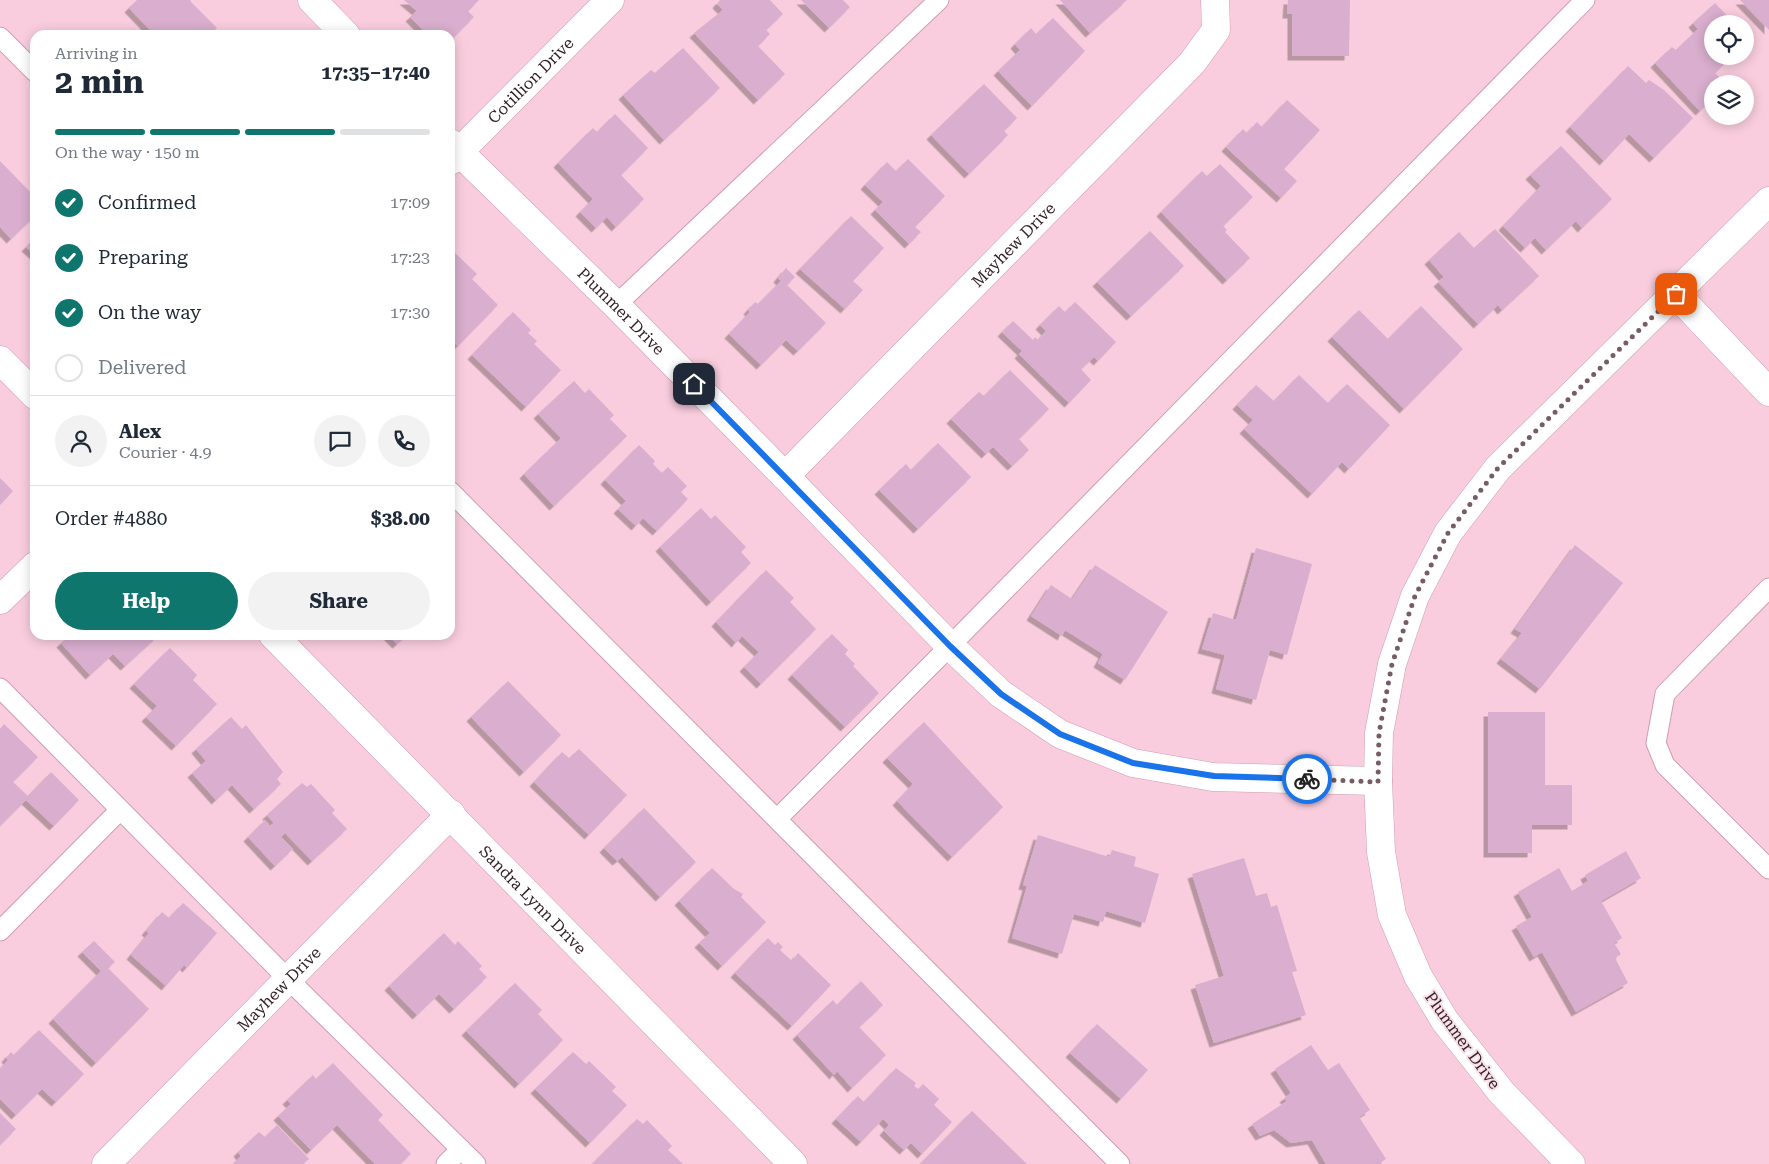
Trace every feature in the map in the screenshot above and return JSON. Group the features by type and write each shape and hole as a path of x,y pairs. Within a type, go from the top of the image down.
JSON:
{"street":[{"path":"312,0 341,30"},
{"name":"Cotillion Drive","path":"455,150 610,0"},
{"name":"Mayhew Drive","path":"785,476 1192,63 1216,30 1215,0"},
{"name":"Plummer Drive","path":"455,154 616,305 950,646 1001,694 1060,734 1133,763 1214,776 1378,782 1381,852 1392,915 1418,976 1445,1021 1502,1093 1571,1164"},
{"path":"1378,782 1379,733 1392,664 1415,596 1448,533 1498,468 1769,201"},
{"path":"1676,294 1769,392"},
{"path":"0,360 30,390"},
{"path":"0,600 30,571"},
{"name":"Sandra Lynn Drive","path":"278,640 451,814 786,1162"},
{"name":"Mayhew Drive","path":"106,1164 451,814"}],"lane":[{"path":"616,305 939,0"},
{"path":"777,819 950,646 1585,0"},
{"path":"0,37 30,67"},
{"path":"455,496 1120,1164"},
{"path":"1769,588 1666,694 1656,742 1666,765 1769,869"},
{"path":"0,688 288,979 476,1164"},
{"path":"0,930 120,810"},
{"path":"446,1164 461,1149"}],"building":[{"path":"137,0 191,0 217,28 215,30 150,30 129,8"},
{"path":"404,0 479,0 468,11 474,17 455,36 455,30 423,30 410,17 417,11"},
{"path":"720,0 770,0 783,14 766,30 770,34 758,46 785,74 758,100 694,33 723,10 717,4"},
{"path":"801,0 843,0 850,7 829,28"},
{"path":"1060,0 1127,0 1090,33"},
{"path":"1288,0 1350,0 1349,56 1292,56 1292,14 1287,14"},
{"path":"1740,0 1769,0 1769,30"},
{"path":"1715,3 1726,15 1704,15 1704,65 1723,65 1715,73 1717,75 1704,75 1704,107 1700,111 1655,63 1672,47 1676,50 1698,29 1693,23"},
{"path":"1053,18 1085,51 1032,106 998,71 1020,50 1015,44 1031,28 1036,34"},
{"path":"683,48 720,88 664,140 623,95 651,70 655,73"},
{"path":"1628,66 1646,83 1649,80 1664,90 1693,118 1654,158 1629,134 1604,161 1570,127"},
{"path":"984,84 1017,118 1004,131 1008,135 969,174 931,135"},
{"path":"1287,100 1320,130 1284,169 1297,181 1281,198 1226,147 1243,129 1247,133 1257,122 1262,127"},
{"path":"615,114 648,148 621,175 644,199 616,227 607,217 596,228 580,212 593,199 558,163 593,128 597,132"},
{"path":"1561,146 1612,199 1582,228 1576,221 1546,250 1535,238 1525,248 1503,226 1541,186 1530,175"},
{"path":"908,159 945,196 915,227 921,232 909,244 875,210 883,202 865,185 887,162 896,171"},
{"path":"0,161 30,192 30,221 11,239 0,227"},
{"path":"1220,164 1253,197 1223,226 1227,230 1225,232 1250,258 1227,280 1161,212 1202,171 1207,176"},
{"path":"851,216 884,248 853,281 863,290 845,309 800,269"},
{"path":"1495,229 1539,276 1502,310 1498,305 1478,324 1438,282 1444,277 1429,260 1459,232 1474,248"},
{"path":"1150,231 1184,266 1131,316 1097,282"},
{"path":"455,253 477,274 472,279 498,305 458,346 455,343"},
{"path":"786,268 795,277 787,285 826,323 798,351 786,340 761,365 729,334 750,312 748,310 755,302 758,304 781,281 778,278"},
{"path":"1075,302 1116,342 1098,361 1094,357 1081,369 1091,380 1069,403 1019,354 1022,351 1002,332 1013,321 1033,340 1035,337 1038,340 1046,331 1040,325 1059,306 1065,312"},
{"path":"1421,306 1463,349 1404,409 1332,337 1359,310 1388,339"},
{"path":"513,312 531,330 528,333 537,341 534,344 561,370 526,407 472,355"},
{"path":"1010,370 1049,409 1019,439 1029,450 1012,466 993,447 986,454 951,419 979,392 984,396"},
{"path":"1299,375 1328,403 1347,384 1390,425 1349,469 1342,462 1312,494 1244,429 1253,420 1237,405 1256,385 1274,401"},
{"path":"574,381 585,393 589,389 614,415 610,419 627,436 554,506 524,474 561,438 538,414"},
{"path":"938,443 971,477 918,529 879,490 906,464 911,470"},
{"path":"639,445 655,461 653,464 662,473 668,467 687,486 681,492 688,499 657,531 643,518 636,526 618,509 626,501 605,480"},
{"path":"0,478 13,491 0,505"},
{"path":"701,508 711,519 715,515 746,547 741,552 751,563 711,602 660,547"},
{"path":"1575,545 1623,583 1540,689 1501,659 1522,633 1515,629"},
{"path":"1256,548 1312,564 1287,655 1270,650 1256,700 1216,689 1225,655 1202,649 1213,613 1236,620"},
{"path":"1095,565 1168,612 1125,680 1098,663 1103,654 1065,630 1062,636 1031,616 1051,585 1072,599"},
{"path":"766,570 794,598 790,602 816,629 761,684 744,667 759,652 742,636 736,643 716,622"},
{"path":"832,634 848,650 845,654 855,664 853,666 879,693 845,727 792,675"},
{"path":"64,640 154,640 125,666 113,654 90,675 61,643"},
{"path":"393,640 401,640 397,644"},
{"path":"170,648 197,675 193,680 217,704 176,746 146,717 157,706 134,684"},
{"path":"508,681 561,735 524,772 471,717"},
{"path":"1488,712 1545,712 1545,785 1572,785 1572,825 1532,825 1532,853 1488,853"},
{"path":"231,717 242,729 246,725 283,772 277,779 281,784 254,809 232,785 216,800 192,773 206,761 196,749"},
{"path":"924,722 1003,807 952,857 897,801 913,784 887,758"},
{"path":"4,724 38,757 13,782 28,796 51,772 79,800 54,826 26,800 0,826 0,729"},
{"path":"579,749 627,795 589,835 534,782 562,752 569,758"},
{"path":"302,783 307,787 311,784 335,810 332,813 347,829 312,861 285,833 281,837 293,849 275,866 248,837 265,820 270,826 274,823 267,815"},
{"path":"644,808 696,862 660,897 622,857 617,861 604,848"},
{"path":"1038,835 1109,857 1112,850 1136,857 1134,866 1159,874 1145,923 1106,911 1103,922 1074,914 1062,954 1012,938 1027,886 1023,885"},
{"path":"1626,851 1641,878 1601,901 1622,938 1614,943 1621,954 1615,958 1628,983 1576,1012 1542,952 1534,957 1516,926 1532,917 1518,892 1559,868 1572,891 1588,881 1585,875"},
{"path":"1244,858 1256,896 1267,893 1271,907 1277,905 1297,971 1292,972 1306,1015 1214,1043 1195,985 1224,976 1192,874"},
{"path":"712,868 734,889 743,894 741,897 766,922 722,966 699,943 710,933 679,901"},
{"path":"183,903 217,933 187,968 184,965 166,986 131,955 149,933 146,931 162,912 169,918"},
{"path":"444,933 455,945 458,941 482,966 479,969 487,977 454,1009 439,994 417,1015 389,986"},
{"path":"768,938 775,945 778,942 783,947 780,950 792,961 798,953 831,985 792,1026 735,973"},
{"path":"94,941 115,962 108,968 149,1009 96,1063 53,1019 101,971 82,952"},
{"path":"861,981 883,1005 859,1027 886,1055 852,1088 837,1071 834,1075 797,1035 833,1000 837,1005"},
{"path":"515,983 542,1010 538,1014 563,1040 519,1084 466,1031"},
{"path":"1097,1024 1148,1070 1121,1099 1070,1053"},
{"path":"39,1030 84,1074 56,1102 42,1089 16,1115 0,1099 0,1069 8,1060 6,1058 11,1052 14,1055"},
{"path":"1311,1045 1328,1070 1339,1063 1370,1110 1359,1117 1386,1159 1378,1164 1326,1164 1312,1140 1291,1143 1274,1130 1260,1136 1252,1124 1287,1101 1284,1098 1291,1093 1275,1069"},
{"path":"573,1052 586,1064 589,1061 616,1087 612,1091 627,1105 590,1143 535,1089"},
{"path":"333,1063 383,1115 378,1120 411,1154 400,1164 375,1164 337,1125 311,1150 278,1116 291,1104 287,1100 313,1075 316,1079"},
{"path":"896,1068 916,1083 914,1086 918,1089 923,1084 939,1099 934,1105 952,1122 922,1154 911,1143 904,1150 884,1131 889,1125 883,1119 861,1142 836,1119 858,1096 864,1102"},
{"path":"972,1111 1027,1164 920,1164"},
{"path":"0,1113 16,1129 0,1145"},
{"path":"637,1119 643,1124 647,1120 672,1146 668,1150 683,1164 592,1164"},
{"path":"277,1125 309,1159 303,1164 233,1164 241,1156 238,1152 259,1132 265,1137"}],"way so far":[{"path":"1307,779 1378,782 1379,733 1392,664 1415,596 1448,533 1498,468 1676,294"}],"route":[{"path":"694,384 950,646 1001,694 1060,734 1133,763 1214,776 1307,779"}]}
